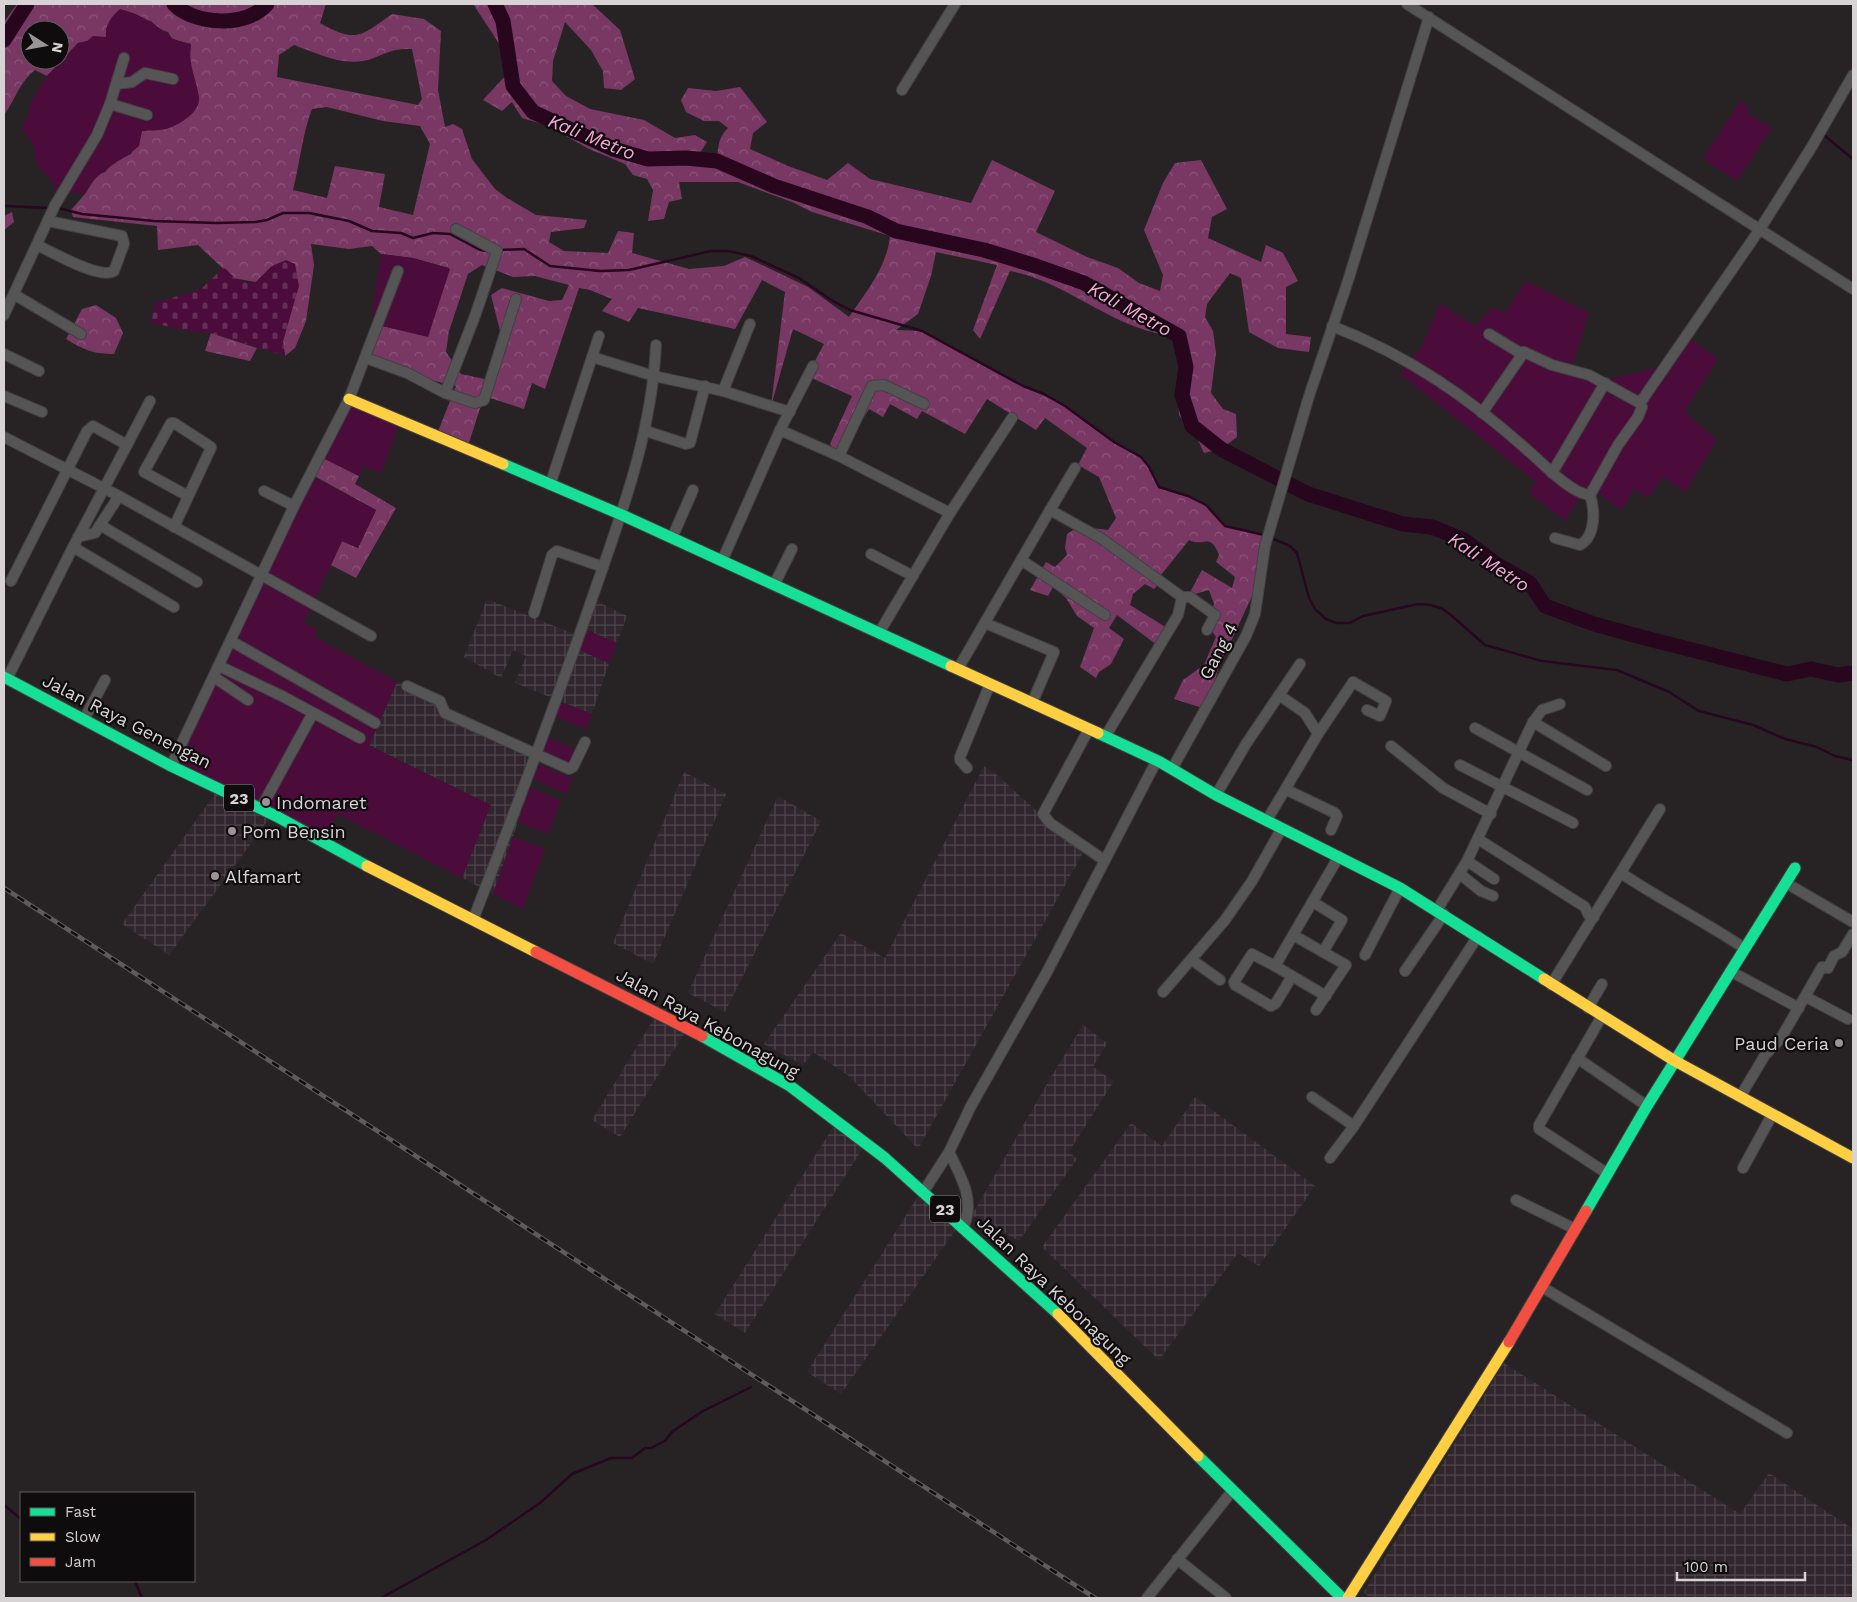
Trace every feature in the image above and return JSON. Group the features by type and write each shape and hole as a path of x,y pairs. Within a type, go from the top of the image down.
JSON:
{"main road":[{"path":"350,399 622,515 1089,728 1165,765 1216,795 1400,888 1478,936 1551,985 1675,1061 1853,1158"},
{"name":"Jalan Raya Genengan","path":"5,678 171,766 260,808 473,920"},
{"path":"1348,1598 1542,1287 1647,1106 1744,948 1796,868"},
{"name":"Jalan Raya Kebonagung","path":"473,920 556,960 755,1065 818,1107 885,1158 964,1226 1047,1304 1131,1390 1342,1598"}],"street":[{"path":"902,90 956,4"},
{"path":"1407,4 1853,289"},
{"name":"Gang 4","path":"924,1191 948,1152 971,1106 1046,974 1104,860 1246,636 1255,614 1267,540 1285,478 1429,17"},
{"path":"4,315 52,213 97,135 110,104 124,58"},
{"path":"117,84 132,82 145,73 172,79"},
{"path":"1640,403 1760,229 1811,148 1853,75"},
{"path":"110,104 147,115"},
{"path":"37,245 98,273 110,274 114,272 124,244 122,236 52,213"},
{"path":"445,393 475,316 497,251 456,229"},
{"path":"171,766 294,506 350,399 398,271"},
{"path":"15,295 82,334"},
{"path":"366,358 407,374 445,393 475,403 484,400 516,299"},
{"path":"723,391 750,324"},
{"path":"1332,326 1414,364 1446,384 1505,430 1552,473 1590,495"},
{"path":"1489,334 1522,354 1527,353 1568,370 1590,374 1640,403 1642,407 1638,417 1618,445 1590,495 1594,515 1586,541 1580,544 1555,538"},
{"path":"550,485 599,336"},
{"path":"473,920 538,755 622,515 646,431 654,376 656,345"},
{"path":"4,354 40,370"},
{"path":"1482,413 1522,354"},
{"path":"592,358 654,376 705,386 790,412"},
{"path":"722,561 780,430 813,366"},
{"path":"1552,473 1605,382"},
{"path":"839,456 872,386 884,385 924,404"},
{"path":"646,431 690,443 705,386"},
{"path":"4,396 42,412"},
{"path":"5,678 150,400"},
{"path":"879,633 950,513 1012,418"},
{"path":"174,527 211,447 174,423 171,423 144,472 188,496"},
{"path":"11,581 90,428 98,428 127,445"},
{"path":"780,430 839,456 950,513"},
{"path":"4,437 119,496 371,636"},
{"path":"958,669 1075,468"},
{"path":"672,538 693,490"},
{"path":"264,491 294,506"},
{"path":"78,537 95,533 119,496"},
{"path":"1050,510 1102,539 1164,582 1182,598 1190,597 1215,615 1207,630"},
{"path":"100,525 197,582"},
{"path":"73,547 174,607"},
{"path":"774,585 792,549"},
{"path":"534,613 552,556 557,551 603,567"},
{"path":"871,554 913,576"},
{"path":"1021,560 1105,615"},
{"path":"1105,737 1178,614 1182,598"},
{"path":"985,623 1054,652 1032,703"},
{"path":"230,641 376,723"},
{"path":"1216,795 1300,664"},
{"path":"219,666 360,738"},
{"path":"214,677 248,700"},
{"path":"84,720 105,680"},
{"path":"1267,820 1287,790 1318,734 1353,682 1386,701 1380,716 1367,710"},
{"path":"967,768 960,760 960,757 990,684"},
{"path":"407,686 440,701 445,713 571,769 585,742"},
{"path":"1279,694 1305,713 1318,734"},
{"path":"1405,972 1467,861 1534,722 1542,710 1560,704"},
{"path":"260,808 313,713"},
{"path":"1534,722 1606,766"},
{"path":"1089,728 1043,814 1050,823 1104,860"},
{"path":"1475,728 1587,790"},
{"path":"1391,746 1443,788 1490,814"},
{"path":"1460,765 1573,823"},
{"path":"1287,790 1335,813 1337,816 1331,830"},
{"path":"1551,985 1660,810"},
{"path":"1163,992 1192,960 1237,904 1282,828"},
{"path":"1478,839 1585,907 1588,914 1594,917"},
{"path":"1275,966 1339,856"},
{"path":"1467,861 1494,879"},
{"path":"1621,873 1650,893 1676,906 1744,948"},
{"path":"1460,874 1481,891 1493,896"},
{"path":"1786,883 1853,922"},
{"path":"1365,955 1400,888"},
{"path":"1313,902 1342,920 1324,952"},
{"path":"1740,1097 1765,1055 1780,1038 1806,998 1822,967 1828,968 1834,956 1842,952 1853,934"},
{"path":"1293,935 1346,966 1316,1010"},
{"path":"1330,1158 1354,1126 1478,936"},
{"path":"1292,976 1274,1005 1269,1005 1234,984 1252,954 1275,966 1292,976 1326,996"},
{"path":"1192,960 1220,980"},
{"path":"1730,971 1799,1008"},
{"path":"1588,1008 1602,984"},
{"path":"1806,998 1848,1019"},
{"path":"1602,1016 1539,1125 1539,1129 1608,1174"},
{"path":"1577,1058 1647,1106"},
{"path":"1312,1097 1354,1126"},
{"path":"1744,1168 1772,1115"},
{"path":"948,1152 969,1200 968,1216 964,1226"},
{"path":"1516,1200 1575,1229"},
{"path":"1542,1287 1787,1433"},
{"path":"1147,1598 1233,1490"},
{"path":"1177,1559 1226,1598"}],"shaded area":[{"path":"487,599 582,637 578,649 609,663 592,714 515,683 526,656 513,650 501,678 464,657"},
{"path":"594,600 627,616 617,643 584,629"},
{"path":"397,682 542,753 493,894 462,878 490,805 369,745"},
{"path":"984,766 997,775 1083,853 918,1149 849,1076 813,1052 803,1065 764,1044 841,933 885,958"},
{"path":"684,772 726,794 653,964 613,943"},
{"path":"224,781 277,808 169,955 122,924"},
{"path":"778,796 821,821 725,1012 688,993"},
{"path":"661,1007 690,1024 620,1137 592,1120"},
{"path":"1083,1025 1107,1043 1093,1067 1114,1081 1069,1152 1077,1159 1019,1241 972,1215"},
{"path":"1195,1097 1315,1186 1259,1266 1238,1253 1159,1360 1042,1247 1131,1123 1162,1146"},
{"path":"835,1124 865,1145 745,1333 715,1314"},
{"path":"920,1193 959,1225 841,1394 807,1372"},
{"path":"1504,1363 1740,1514 1769,1473 1853,1529 1853,1598 1370,1598 1364,1592"}],"green space":[{"path":"17,4 326,4 320,23 350,35 358,35 365,32 392,14 424,19 441,31 438,90 445,127 453,124 462,129 472,159 495,189 536,215 587,220 584,228 551,232 549,242 564,251 608,253 618,231 634,233 632,253 689,269 724,266 745,257 808,287 849,317 869,289 880,269 885,258 890,236 812,212 792,202 738,182 679,182 682,199 669,202 664,219 648,221 653,190 647,179 633,175 625,164 587,148 549,126 522,118 512,102 502,111 483,100 507,74 508,57 473,4 592,4 620,30 635,79 621,90 604,88 603,71 591,50 565,22 553,61 552,81 566,96 590,109 644,120 675,138 695,135 707,142 696,159 717,161 720,139 728,128 719,121 704,121 686,112 681,100 688,88 716,91 740,87 767,122 753,133 750,149 788,166 827,180 848,163 870,179 971,203 992,160 1055,191 1036,232 1087,257 1118,268 1139,283 1160,291 1163,275 1144,230 1163,183 1175,163 1201,160 1227,209 1212,217 1208,238 1261,262 1266,245 1283,253 1298,281 1286,287 1286,334 1311,337 1309,352 1278,348 1249,332 1241,278 1230,273 1207,304 1205,317 1213,331 1216,353 1211,393 1223,409 1236,414 1237,437 1221,449 1204,453 1198,440 1179,415 1178,393 1186,367 1179,336 1156,333 1135,327 1032,277 1010,271 980,339 973,330 997,265 936,252 931,276 918,314 896,330 922,331 982,365 1065,406 1114,442 1141,457 1149,467 1159,487 1188,496 1206,505 1225,526 1268,536 1256,574 1253,594 1219,667 1206,709 1174,699 1183,680 1204,665 1216,637 1208,625 1214,604 1209,590 1188,596 1202,570 1232,588 1235,577 1216,562 1219,555 1212,544 1189,540 1157,580 1162,581 1154,589 1145,584 1133,594 1130,605 1167,628 1157,645 1117,615 1109,628 1124,639 1111,664 1099,672 1096,678 1080,667 1094,628 1077,616 1066,598 1053,587 1048,596 1030,590 1046,562 1055,567 1067,555 1065,548 1067,534 1084,523 1092,528 1108,530 1116,518 1099,477 1078,465 1087,448 1045,418 1036,430 987,399 965,434 922,411 917,419 890,404 883,417 869,409 839,456 830,444 852,396 807,376 824,344 793,329 771,406 785,292 762,280 735,329 638,308 629,322 602,311 612,299 590,290 579,288 545,389 532,383 524,409 484,396 466,452 435,439 456,386 430,380 364,354 378,325 428,336 449,268 413,258 381,254 372,246 349,249 311,244 314,265 306,321 295,348 285,356 283,341 292,308 272,266 256,282 233,278 198,245 158,250 157,226 73,217 71,210 85,194 97,175 105,172 114,162 131,154 142,131 176,124 186,115 199,98 189,59 191,44 172,39 168,32 159,29 151,21 113,16 106,29 106,38 78,43 70,52 70,20 20,20 20,70 35,70 22,85 4,115 4,22","holes":["294,45 328,58 354,62 370,59 391,51 412,49 422,99 418,105 277,77 279,55","327,107 383,121 420,126 430,144 413,215 379,207 385,174 335,166 327,198 293,190 312,109","482,265 513,277 535,276 569,285 562,300 549,301 502,288 491,295 500,331 489,380 461,374 446,352 449,331 468,274"]},
{"path":"120,9 135,14 148,20 174,39 191,44 190,52 199,102 194,112 174,126 163,130 142,131 139,146 95,179 85,194 56,192 50,178 36,162 33,144 21,127 27,118 32,100 47,76 53,70 70,70 70,52 78,43 87,41 93,36 106,37 106,29"},
{"path":"35,70 53,70 47,76"},
{"path":"1740,101 1749,108 1747,113 1772,128 1737,181 1703,159"},
{"path":"12,212 14,222 4,230 4,216"},
{"path":"381,254 413,258 450,269 428,337 378,325 372,315"},
{"path":"286,260 295,264 299,286 283,341 285,356 211,333 194,332 151,323 155,303 201,289 224,267 238,279 246,282 256,282 272,266"},
{"path":"1526,281 1589,313 1571,369 1606,380 1664,366 1684,334 1718,359 1684,412 1717,440 1685,492 1663,477 1648,498 1634,489 1622,510 1587,486 1565,521 1529,493 1536,482 1400,374 1419,349 1417,357 1440,304 1475,326 1492,307 1505,313"},
{"path":"96,305 116,318 123,333 114,354 89,351 66,339 82,309"},
{"path":"211,333 257,348 250,361 205,351"},
{"path":"345,398 400,421 381,473 364,466 359,476 317,455"},
{"path":"317,455 359,476 355,484 396,508 356,578 331,565 342,541 358,548 376,510 309,473"},
{"path":"307,474 376,510 358,548 342,541 304,623 318,630 315,637 397,682 369,746 491,805 462,878 338,814 323,843 171,766 233,641"},
{"path":"584,629 617,643 609,663 577,649"},
{"path":"559,702 592,714 586,729 554,716"},
{"path":"547,737 579,751 574,766 542,753"},
{"path":"538,764 572,778 567,794 533,779"},
{"path":"530,787 561,801 548,834 518,822"},
{"path":"513,837 545,849 523,909 493,894"}],"waterway":[{"name":"Kali Metro","path":"4,40 27,4"},
{"name":"Kali Metro","path":"174,4 194,16 220,21 247,17 258,12 267,4"},
{"name":"Kali Metro","path":"495,4 503,21 513,86 533,112 613,149 648,159 686,158 717,161 774,186 868,217 896,231 984,250 1084,283 1179,336 1186,367 1182,395 1192,426 1221,449 1308,494 1403,524 1432,527 1464,540 1498,565 1530,583 1545,606 1594,624 1787,674 1811,669 1838,675 1853,673"},
{"path":"1825,136 1853,159"},
{"path":"4,206 50,208"},
{"path":"58,208 82,214 154,221 216,223 256,222 267,220 283,213 309,213 349,221 372,231 401,233 413,238 433,233 450,234 480,250 488,251"},
{"path":"499,250 524,249 550,266 600,271 629,270 711,251 728,251 751,256 799,278 850,310 922,331 1023,386 1044,394 1065,406 1114,442 1141,457 1149,467 1159,487 1188,496 1206,505 1225,526 1264,535"},
{"path":"1269,537 1290,546 1297,553 1309,598 1315,609 1326,619 1336,623 1350,623 1363,616 1418,604 1431,605 1443,609 1485,645 1542,661 1617,670 1669,692 1699,711 1753,725 1785,739 1817,747 1835,756 1853,760"},
{"path":"381,1598 486,1540 540,1503 572,1474 611,1458 632,1458 645,1448 651,1448 665,1441 673,1431 703,1411 751,1387"},
{"path":"4,1505 20,1518"},
{"path":"135,1582 142,1598"}],"railway":[{"path":"4,888 1095,1598"}],"traffic: fast":[{"path":"503,464 622,515 951,666"},
{"path":"4,677 171,766 276,816 367,866"},
{"path":"1098,733 1160,762 1216,795 1400,888 1544,979"},
{"path":"1586,1211 1647,1106 1795,868"},
{"path":"702,1036 790,1086 885,1158 1058,1314"},
{"path":"1198,1456 1342,1598"}],"traffic: slow":[{"path":"349,399 503,464"},
{"path":"951,666 1098,733"},
{"path":"367,866 536,952"},
{"path":"1544,979 1675,1061 1853,1158"},
{"path":"1058,1314 1198,1456"},
{"path":"1348,1598 1509,1342"}],"traffic: jam":[{"path":"536,952 702,1036"},
{"path":"1509,1342 1586,1211"}],"place":[{"name":"Indomaret","path":"266,802"},
{"name":"Pom Bensin","path":"232,831"},
{"name":"Alfamart","path":"215,876"},
{"name":"Paud Ceria","path":"1839,1043"}]}
